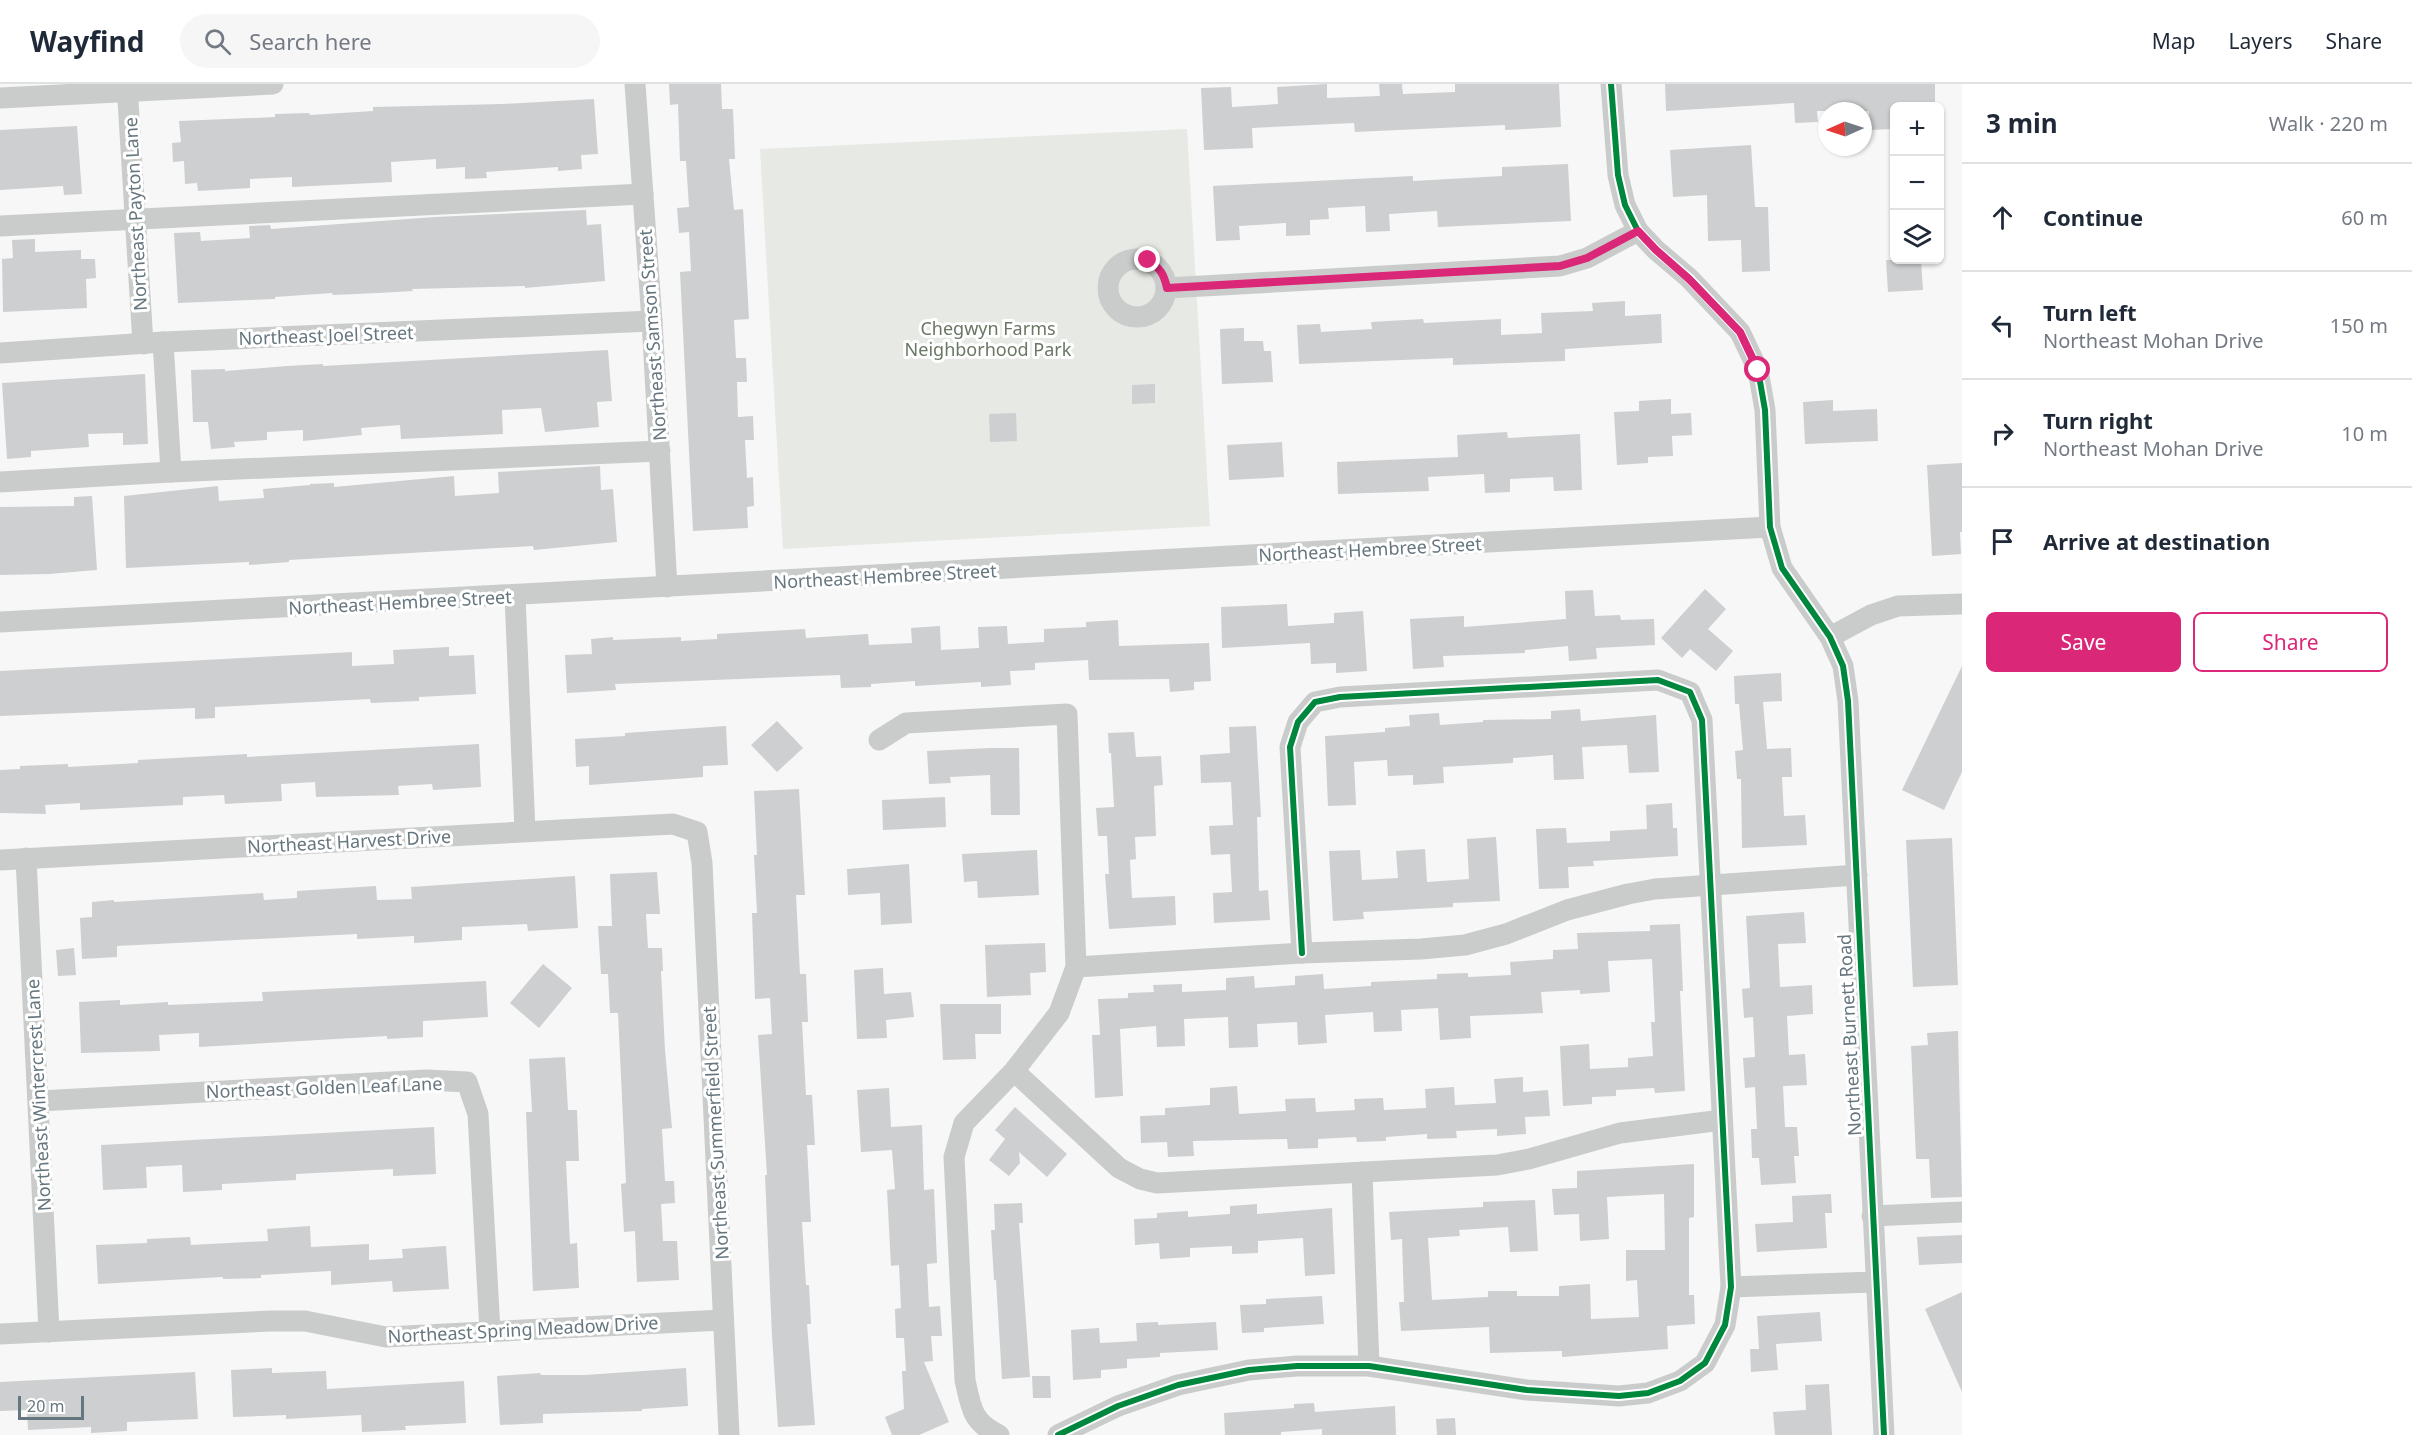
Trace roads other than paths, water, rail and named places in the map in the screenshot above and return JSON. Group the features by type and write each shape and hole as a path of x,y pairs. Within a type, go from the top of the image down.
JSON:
{"street":[{"path":"0,98 128,88 273,84"},
{"name":"Northeast Samson Street","path":"635,84 652,321 667,587"},
{"name":"Northeast Burnett Road","path":"1611,84 1618,175 1625,205 1638,231 1740,332 1758,370 1765,410 1770,527 1782,568 1830,637 1843,666 1848,701 1884,1435"},
{"name":"Northeast Payton Lane","path":"128,88 134,220 171,472"},
{"path":"0,226 643,194"},
{"path":"1167,288 1560,266 1587,258 1638,231"},
{"name":"Northeast Joel Street","path":"0,353 153,343 652,321"},
{"path":"0,482 171,472 660,451"},
{"name":"Northeast Hembree Street","path":"0,622 1770,527"},
{"path":"515,596 525,831"},
{"path":"1830,637 1871,615 1898,606 1962,604"},
{"path":"1058,1435 1118,1406 1178,1385 1249,1370 1297,1366 1369,1366 1527,1390 1618,1396 1648,1393 1680,1381 1705,1363 1725,1325 1731,1287 1702,720 1690,692 1658,680 1340,697 1315,702 1298,722 1290,747 1302,953"},
{"path":"879,740 906,723 1067,714 1076,967 1059,1013 1014,1071 964,1123 954,1157 965,1380 972,1412 983,1427 999,1435"},
{"name":"Northeast Harvest Drive","path":"0,860 673,824 696,832"},
{"name":"Northeast Summerfield Street","path":"696,832 702,862 729,1435"},
{"name":"Northeast Wintercrest Lane","path":"26,858 49,1332"},
{"path":"1076,967 1465,945 1506,934 1567,910 1655,889 1857,875"},
{"path":"1014,1071 1119,1168 1140,1179 1157,1183 1497,1165 1529,1159 1620,1133 1722,1120"},
{"name":"Northeast Golden Leaf Lane","path":"39,1101 428,1080 467,1082 478,1114 490,1331"},
{"path":"1362,1172 1369,1366"},
{"path":"1872,1216 1962,1212"},
{"path":"1731,1287 1875,1282"},
{"name":"Northeast Spring Meadow Drive","path":"0,1334 305,1321 386,1337 723,1320"}],"park label":[{"name":"Chegwyn Farms Neighborhood Park","path":"988,338"}]}
